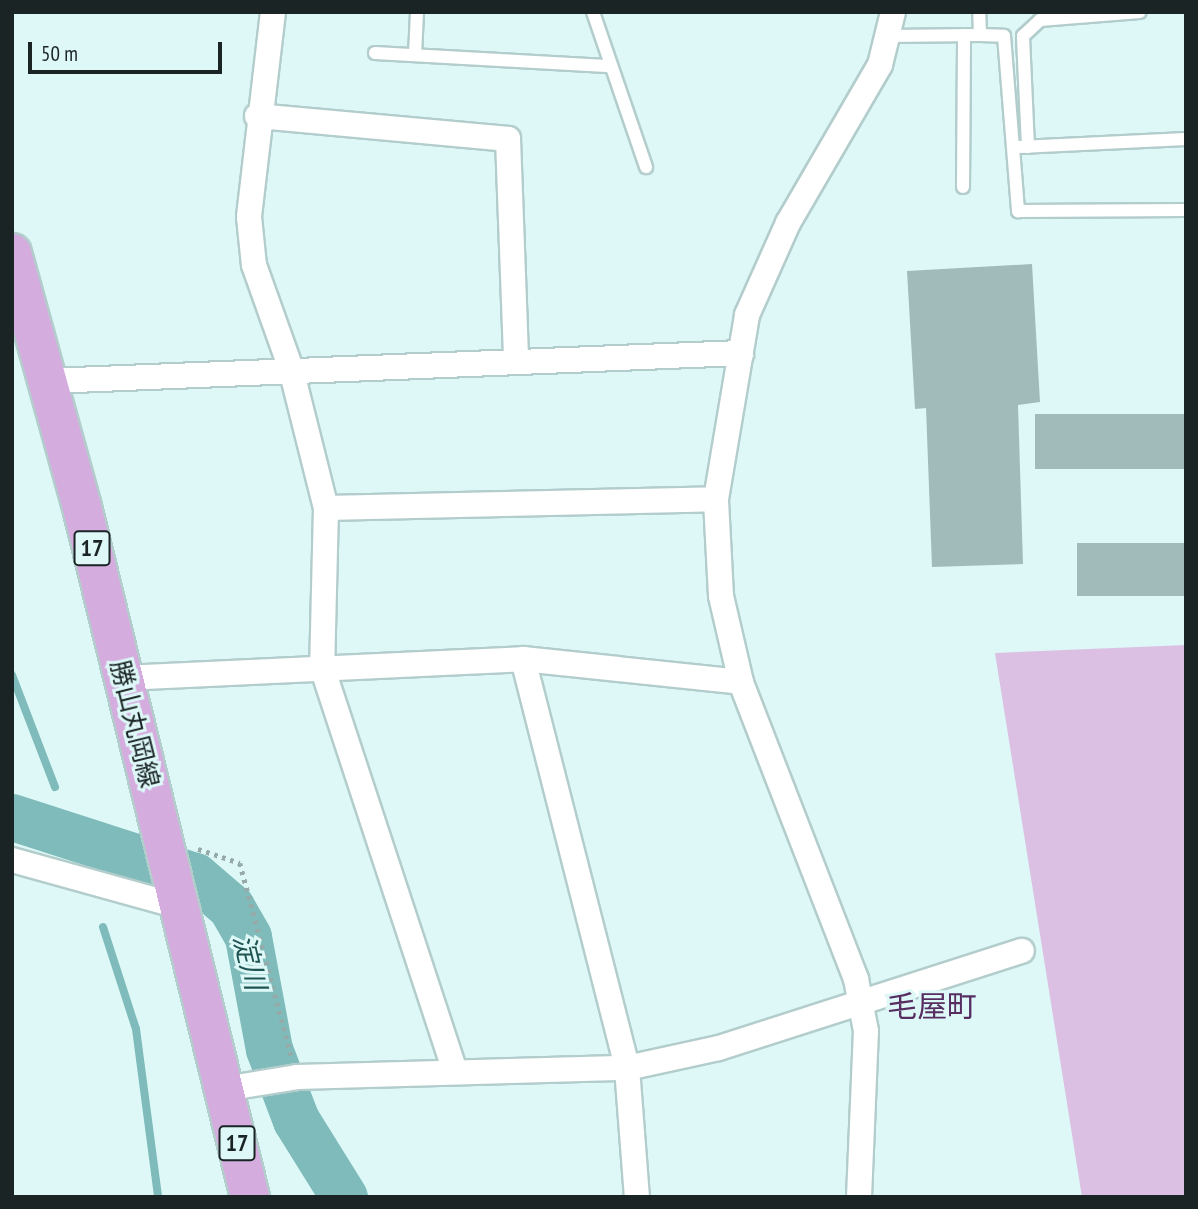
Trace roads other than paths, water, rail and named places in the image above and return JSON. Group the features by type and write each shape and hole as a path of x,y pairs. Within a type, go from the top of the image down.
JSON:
{"main road":[{"name":"勝山丸岡線","path":"12,253 50,381 180,899 235,1087 250,1197"}],"street":[{"path":"272,12 257,116 249,217 254,265 291,369 326,508 322,667 455,1072"},
{"path":"859,1197 866,1031 861,1005 741,682 721,596 716,499 747,315 788,223 863,99 890,24"},
{"path":"257,116 508,139 516,361"},
{"path":"50,381 291,369 741,353"},
{"path":"326,508 716,499"},
{"path":"123,678 523,659 741,682"},
{"path":"523,659 627,1068 636,1197"},
{"path":"12,860 180,899"},
{"path":"235,1087 297,1077 627,1068 719,1048 861,1005 1021,951"}],"lane":[{"path":"415,55 417,12"},
{"path":"593,12 646,167"},
{"path":"979,12 980,35"},
{"path":"1028,146 1023,36 1040,20 1140,12"},
{"path":"890,24 964,35 1004,36 1018,211 1186,210"},
{"path":"963,187 964,35"},
{"path":"375,53 611,66"},
{"path":"1013,147 1186,139"}],"waterway":[{"path":"12,675 55,787"},
{"name":"淀川","path":"12,817 195,876 231,907 248,937 269,1049 296,1120 344,1197"},
{"path":"103,927 136,1029 158,1197"}],"district":[{"name":"毛屋町","path":"932,1006"}]}
